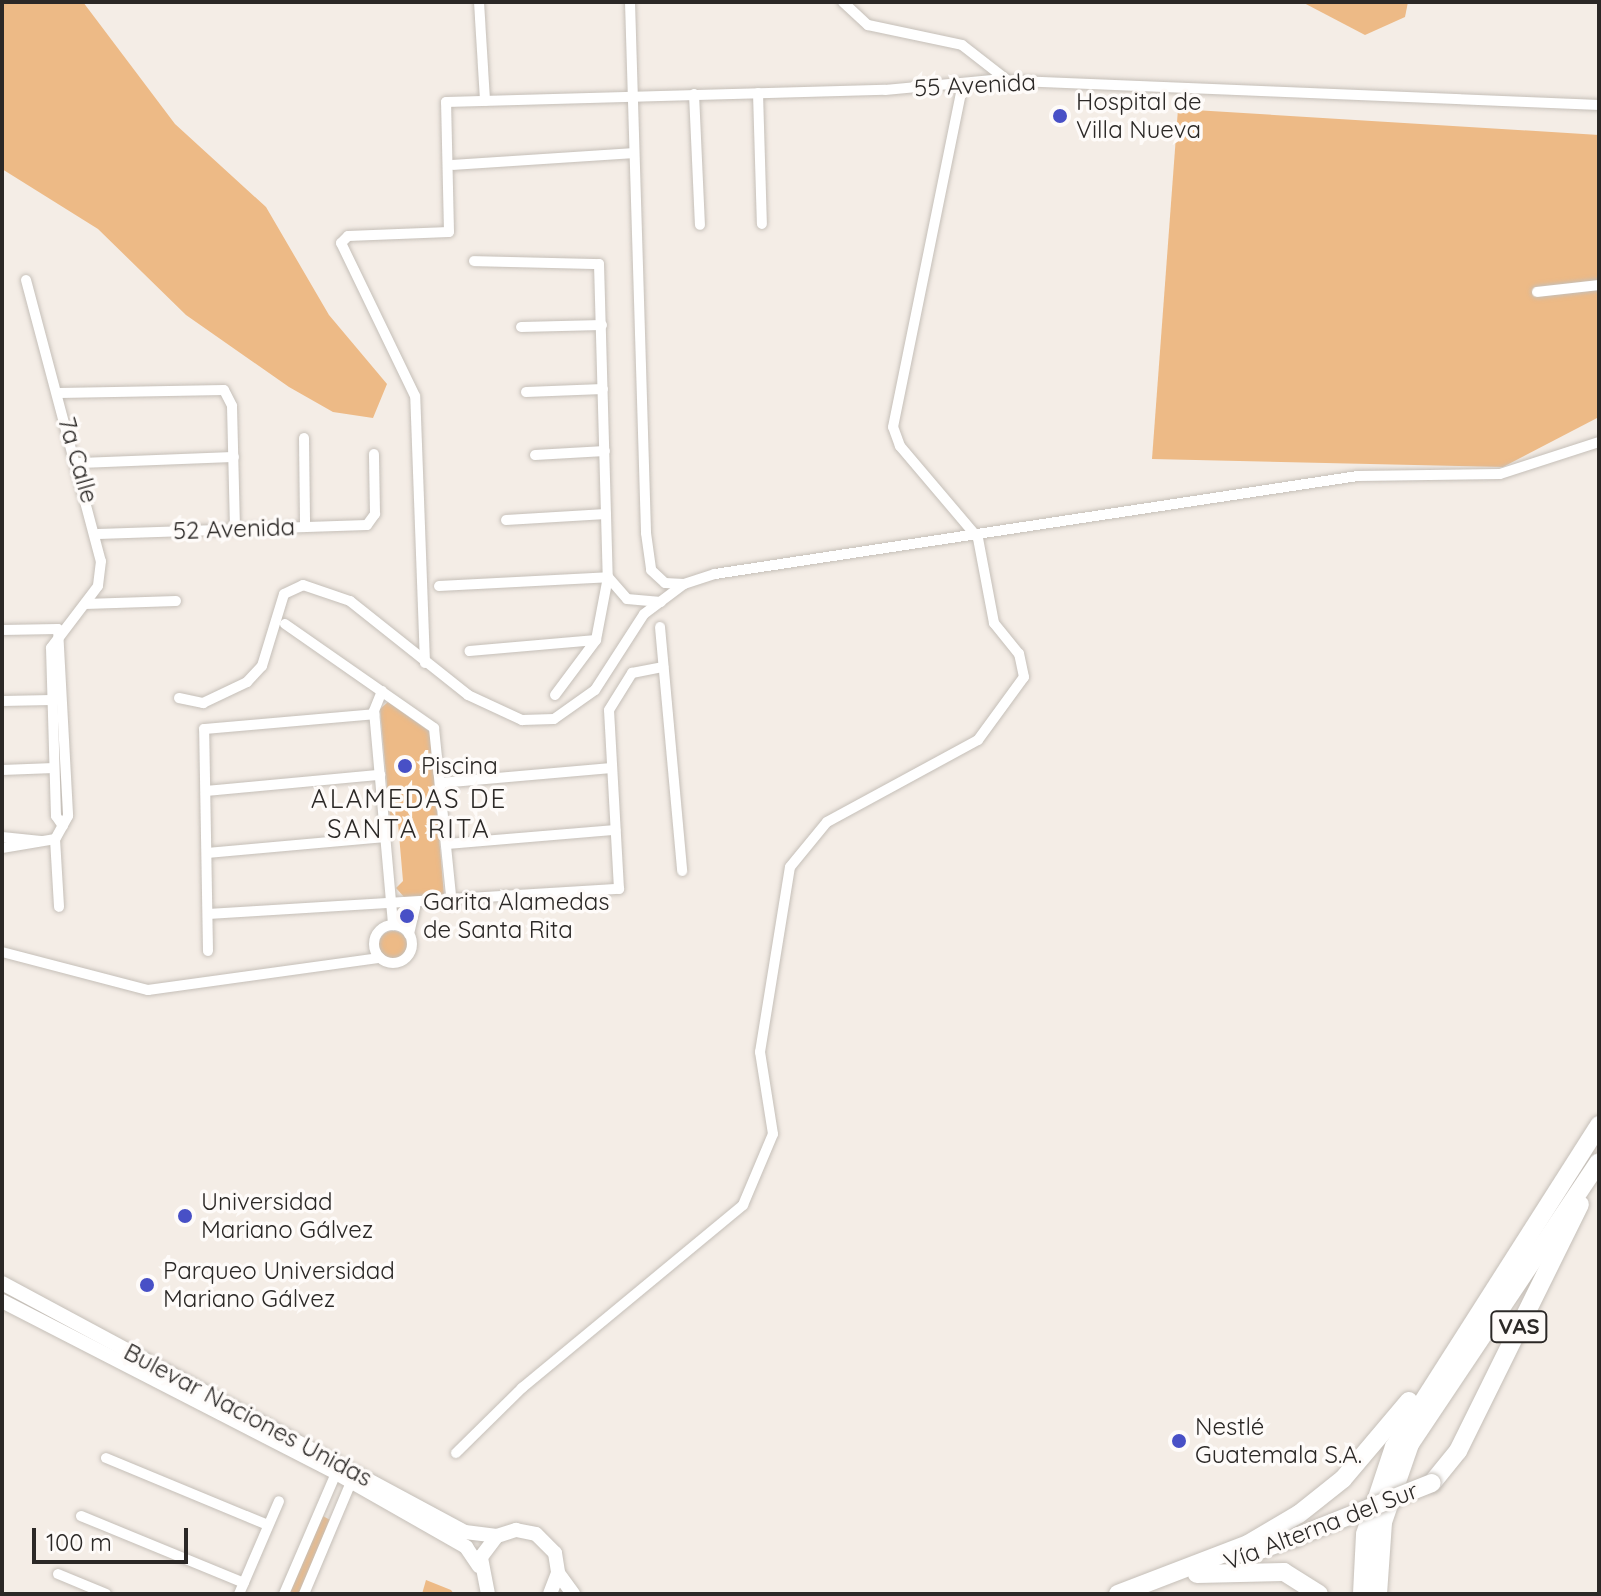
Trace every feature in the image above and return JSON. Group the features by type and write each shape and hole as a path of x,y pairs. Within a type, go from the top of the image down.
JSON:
{"highway":[{"path":"1362,1594 1365,1534 1380,1480 1432,1381 1599,1125"},
{"path":"1378,1594 1383,1522 1410,1444 1599,1164"},
{"name":"Vía Alterna del Sur","path":"1144,1594 1432,1483 1458,1451 1599,1164"},
{"name":"Vía Alterna del Sur","path":"1118,1594 1248,1544 1299,1514 1343,1479 1432,1381"},
{"path":"1197,1574 1284,1572 1319,1594"}],"main road":[{"name":"Bulevar Naciones Unidas","path":"2,1283 465,1532 497,1536 536,1534 555,1553 558,1573"},
{"name":"Bulevar Naciones Unidas","path":"2,1301 336,1473 466,1547 479,1566"},
{"path":"488,1594 479,1566 497,1536"},
{"path":"550,1594 558,1573"},
{"path":"558,1573 573,1594"}],"street":[{"path":"479,2 485,101"},
{"path":"630,2 650,566 665,583 684,584 1358,476 1500,474 1599,442"},
{"path":"843,2 868,25 962,45 1008,81"},
{"name":"55 Avenida","path":"453,165 446,102 632,94 758,93 1008,81 1599,105"},
{"path":"456,1453 756,1186 773,1134 760,1052 790,867 827,822 978,740 1024,677 1019,654 994,623 978,538 900,446 893,427 963,84"},
{"path":"758,93 762,224"},
{"path":"694,94 700,225"},
{"path":"425,663 415,396 341,243 348,236 449,232 453,165 634,153"},
{"path":"474,261 591,260 601,270 608,577 596,640 555,695"},
{"name":"7a Calle","path":"26,280 98,534 101,576 85,604 58,629"},
{"path":"1537,292 1599,285"},
{"path":"521,327 602,325"},
{"path":"526,392 603,389"},
{"path":"59,393 227,392 234,457 235,529"},
{"path":"304,438 305,526"},
{"path":"535,455 605,451"},
{"name":"52 Avenida","path":"98,534 370,523 374,454"},
{"path":"79,463 234,457"},
{"path":"506,520 606,514"},
{"path":"608,577 627,599 661,602"},
{"path":"439,586 608,577"},
{"path":"179,698 203,703 247,682 262,666 284,594 303,585 350,601 425,663 500,711 554,719 595,690 644,614 684,584"},
{"path":"85,604 176,601"},
{"path":"285,624 434,728 452,904"},
{"path":"660,627 682,871"},
{"path":"2,630 58,629"},
{"path":"58,629 51,648 52,700 54,768 63,826"},
{"path":"58,629 68,785 63,826 55,839 59,907"},
{"path":"469,651 596,640"},
{"path":"208,914 391,898 415,907 619,889 611,768 611,705 633,671 663,667"},
{"path":"382,691 374,714 393,925"},
{"path":"2,701 52,700"},
{"path":"208,951 206,728 374,714"},
{"path":"2,770 54,768"},
{"path":"440,783 611,768"},
{"path":"206,791 380,775"},
{"path":"447,844 615,830"},
{"path":"2,837 41,841"},
{"path":"207,853 385,837"},
{"path":"2,848 55,839"},
{"path":"374,947 380,958 391,964 408,957 415,907"},
{"path":"393,925 409,934"},
{"path":"355,963 374,947 379,932 393,925"},
{"path":"2,952 148,990 380,958"},
{"path":"106,1458 268,1525"},
{"path":"284,1594 336,1473"},
{"path":"304,1594 351,1482"},
{"path":"81,1516 241,1588 279,1501"},
{"path":"58,1574 106,1594"}],"shaded area":[{"path":"2,2 83,2 175,124 266,207 329,315 387,384 373,418 333,412 289,387 186,315 98,229 2,169"},
{"path":"1302,2 1408,2 1405,17 1365,35"},
{"path":"1178,109 1599,135 1599,417 1503,467 1152,459"},
{"path":"388,702 430,732 444,895 405,898 396,888 403,881 398,823 390,817 380,709"},
{"path":"393,931 403,935 407,945 403,955 393,959 383,955 379,945 383,935"},
{"path":"319,1514 334,1522 304,1594 284,1594"},
{"path":"426,1580 451,1590 454,1594 422,1594"}],"water":[{"name":"Piscina","path":"405,756 412,759 415,766 412,773 405,776 398,773 395,766 398,759"}],"place":[{"name":"Hospital de Villa Nueva","path":"1060,116"},
{"name":"Piscina","path":"405,766"},
{"name":"Garita Alamedas de Santa Rita","path":"407,916"},
{"name":"Universidad Mariano Gálvez","path":"185,1216"},
{"name":"Parqueo Universidad Mariano Gálvez","path":"147,1285"},
{"name":"Nestlé Guatemala S.A.","path":"1179,1441"}],"district":[{"name":"ALAMEDAS DE SANTA RITA","path":"409,814"}]}
